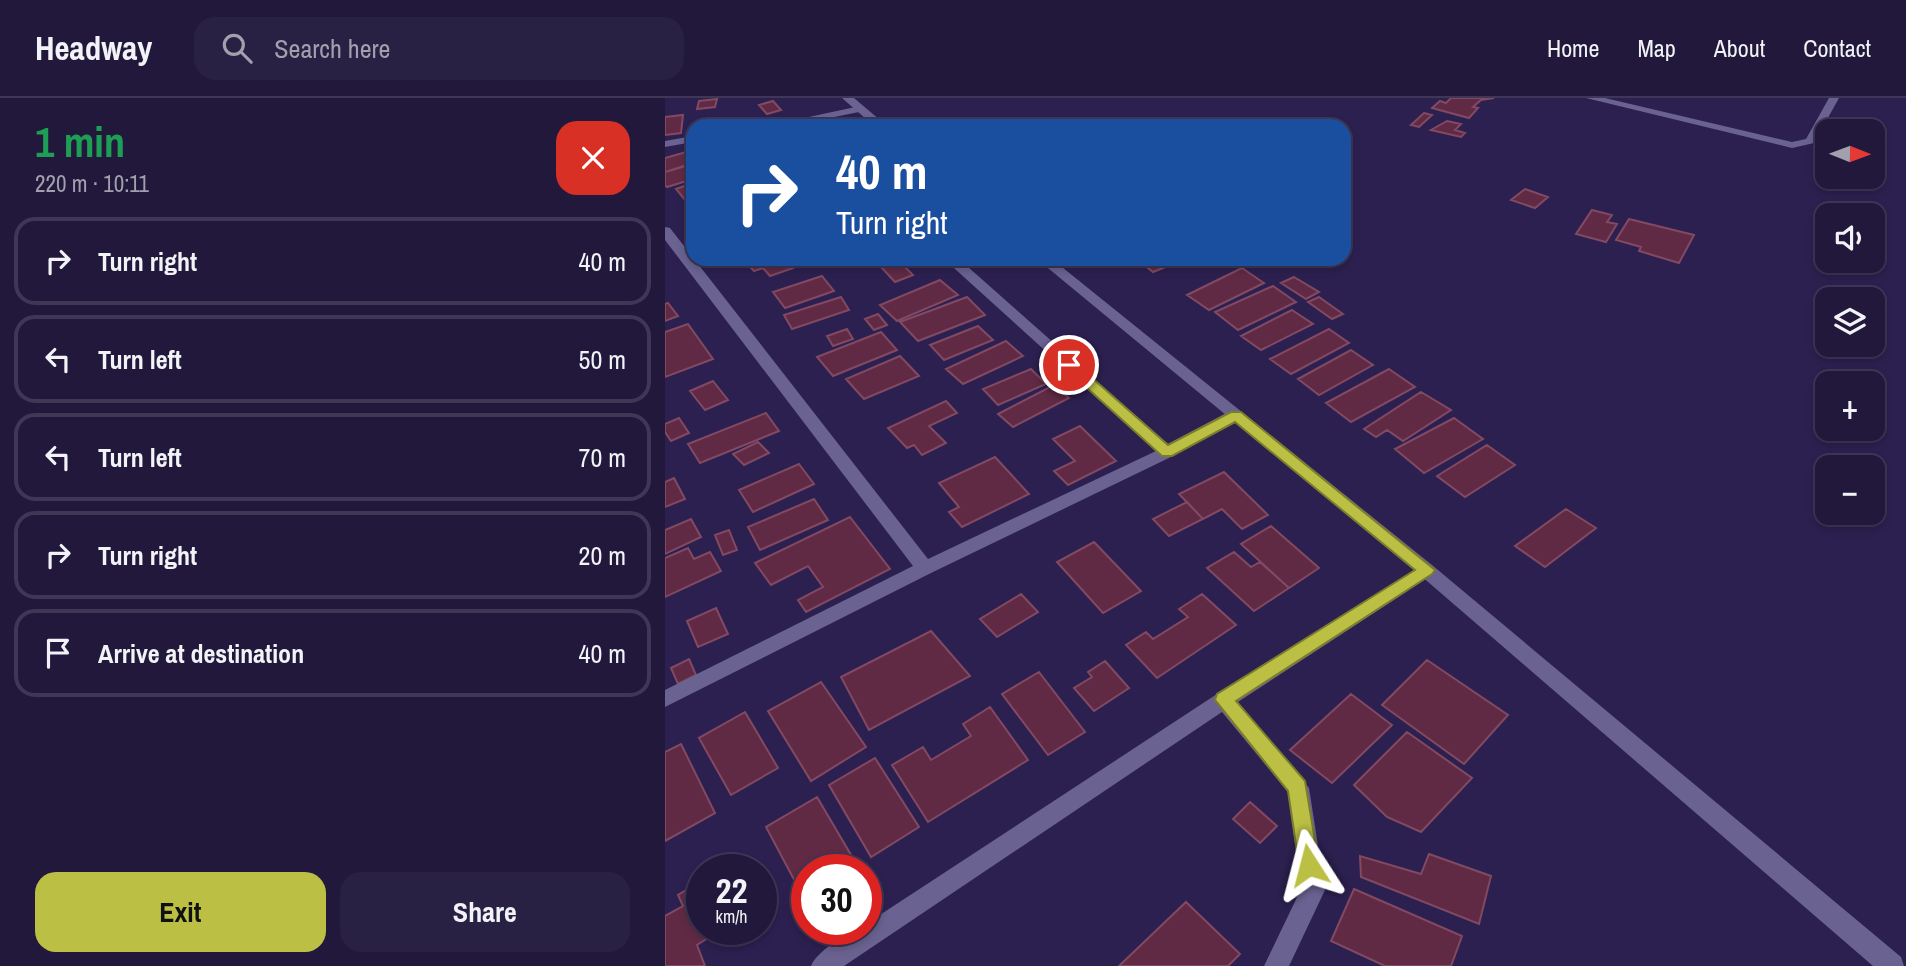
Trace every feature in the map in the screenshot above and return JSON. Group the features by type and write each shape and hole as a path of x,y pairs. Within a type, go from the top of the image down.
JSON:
{"street":[{"path":"847,98 872,119"},
{"path":"1591,98 1792,145 1809,141 1835,98"},
{"path":"820,119 860,109"},
{"path":"665,144 686,140"},
{"path":"665,231 686,258"},
{"path":"692,266 925,568"},
{"path":"959,266 1167,452"},
{"path":"1053,266 1426,570 1892,966"},
{"path":"665,699 925,568 1167,452 1236,415"},
{"path":"823,966 1224,700 1426,570"},
{"path":"1224,700 1298,788 1313,891 1276,966"}],"building":[{"path":"1451,98 1494,98 1481,100 1473,107 1478,108 1469,118 1432,108 1440,101 1446,103"},
{"path":"717,99 715,107 697,109 699,101"},
{"path":"773,101 781,110 767,114 759,105"},
{"path":"1424,113 1432,115 1419,127 1411,125"},
{"path":"683,115 681,133 665,135 665,117"},
{"path":"1447,121 1461,124 1455,130 1465,133 1461,137 1431,130"},
{"path":"686,152 686,165 665,172 665,158"},
{"path":"686,166 686,181 667,187 665,172"},
{"path":"686,185 686,200 685,200 676,189"},
{"path":"1525,189 1548,197 1535,208 1511,200"},
{"path":"1592,210 1612,215 1607,222 1617,224 1606,242 1576,234"},
{"path":"1629,219 1694,235 1679,263 1639,251 1641,247 1616,240"},
{"path":"749,266 793,268 770,276 763,268 754,271"},
{"path":"904,266 913,275 895,282 881,267"},
{"path":"1146,266 1168,266 1153,272"},
{"path":"1242,268 1264,283 1209,310 1187,295"},
{"path":"822,276 834,291 785,308 773,292"},
{"path":"1294,277 1319,292 1306,299 1281,283"},
{"path":"940,280 958,295 897,321 880,305"},
{"path":"1273,286 1296,302 1238,330 1215,312"},
{"path":"841,297 849,310 792,329 784,315"},
{"path":"967,297 985,315 918,341 900,322"},
{"path":"1319,297 1343,314 1332,319 1308,302"},
{"path":"668,303 678,316 665,321 665,304"},
{"path":"1292,310 1313,324 1261,350 1241,336"},
{"path":"878,314 887,325 874,330 865,319"},
{"path":"688,324 713,359 665,377 665,332"},
{"path":"978,326 993,340 944,360 930,345"},
{"path":"847,329 853,339 833,346 827,336"},
{"path":"1329,329 1349,343 1291,374 1270,359"},
{"path":"881,332 897,350 833,376 817,357"},
{"path":"1006,341 1023,356 963,384 946,369"},
{"path":"1351,350 1373,365 1319,395 1298,379"},
{"path":"900,356 919,376 864,399 846,379"},
{"path":"1031,369 1046,384 998,405 983,389"},
{"path":"1389,369 1415,387 1351,422 1326,403"},
{"path":"713,381 728,400 705,410 690,391"},
{"path":"1054,385 1069,398 1013,427 998,414"},
{"path":"1421,392 1451,410 1403,441 1387,430 1376,437 1364,429"},
{"path":"946,401 957,413 929,426 946,443 922,455 914,445 907,448 888,428"},
{"path":"766,413 779,431 700,463 688,444"},
{"path":"679,418 689,433 671,441 665,432 665,424"},
{"path":"1454,418 1483,439 1424,473 1395,449"},
{"path":"1080,426 1116,461 1068,485 1054,471 1075,461 1053,439"},
{"path":"758,442 769,453 744,465 733,454"},
{"path":"1487,445 1515,465 1465,497 1437,476"},
{"path":"995,457 1029,494 962,527 949,512 959,507 939,483"},
{"path":"799,464 814,484 753,512 739,490"},
{"path":"1224,472 1268,515 1242,529 1222,509 1203,519 1179,494"},
{"path":"674,478 685,499 665,507 665,482"},
{"path":"814,499 828,520 760,550 748,527"},
{"path":"1187,502 1203,519 1169,536 1153,519"},
{"path":"1566,509 1596,528 1545,567 1515,546"},
{"path":"850,517 890,569 806,612 798,600 823,587 808,566 771,585 755,563"},
{"path":"691,519 701,537 665,554 665,530"},
{"path":"1271,526 1319,568 1289,588 1241,544"},
{"path":"729,530 737,550 723,555 715,535"},
{"path":"1094,542 1141,591 1103,613 1057,562"},
{"path":"688,548 694,559 710,552 721,571 665,597 665,558"},
{"path":"1234,552 1251,567 1260,562 1289,588 1254,611 1207,568"},
{"path":"1021,594 1038,612 997,637 980,619"},
{"path":"1202,594 1236,625 1157,678 1126,645 1146,632 1153,639 1188,617 1179,609"},
{"path":"716,608 728,634 698,647 687,621"},
{"path":"931,631 970,676 869,730 841,677"},
{"path":"689,659 696,675 678,684 671,668"},
{"path":"1427,660 1508,715 1464,764 1382,705"},
{"path":"1105,661 1129,688 1094,711 1074,688 1092,677 1088,672"},
{"path":"1039,672 1085,732 1048,755 1002,694"},
{"path":"821,682 866,747 811,781 768,711"},
{"path":"1351,694 1392,725 1332,783 1290,750"},
{"path":"990,707 1028,760 928,822 892,765 923,747 931,760 971,736 963,724"},
{"path":"745,712 778,768 731,795 699,738"},
{"path":"1407,732 1472,778 1421,832 1387,817 1354,785"},
{"path":"681,744 715,813 665,841 665,752"},
{"path":"875,758 919,827 876,854 869,854 829,785"},
{"path":"817,797 850,854 791,854 791,874 766,827"},
{"path":"1250,802 1277,826 1260,843 1233,819"},
{"path":"1429,854 1491,876 1479,924 1361,877 1360,856 1421,874"},
{"path":"1354,889 1462,936 1451,966 1385,966 1331,941"},
{"path":"686,890 686,945 697,945 705,966 665,966 665,916 683,906 678,895"},
{"path":"1186,902 1240,954 1228,966 1119,966"}],"route":[{"path":"1069,365 1167,452 1236,415 1426,570 1224,700 1298,788 1309,865"}]}
